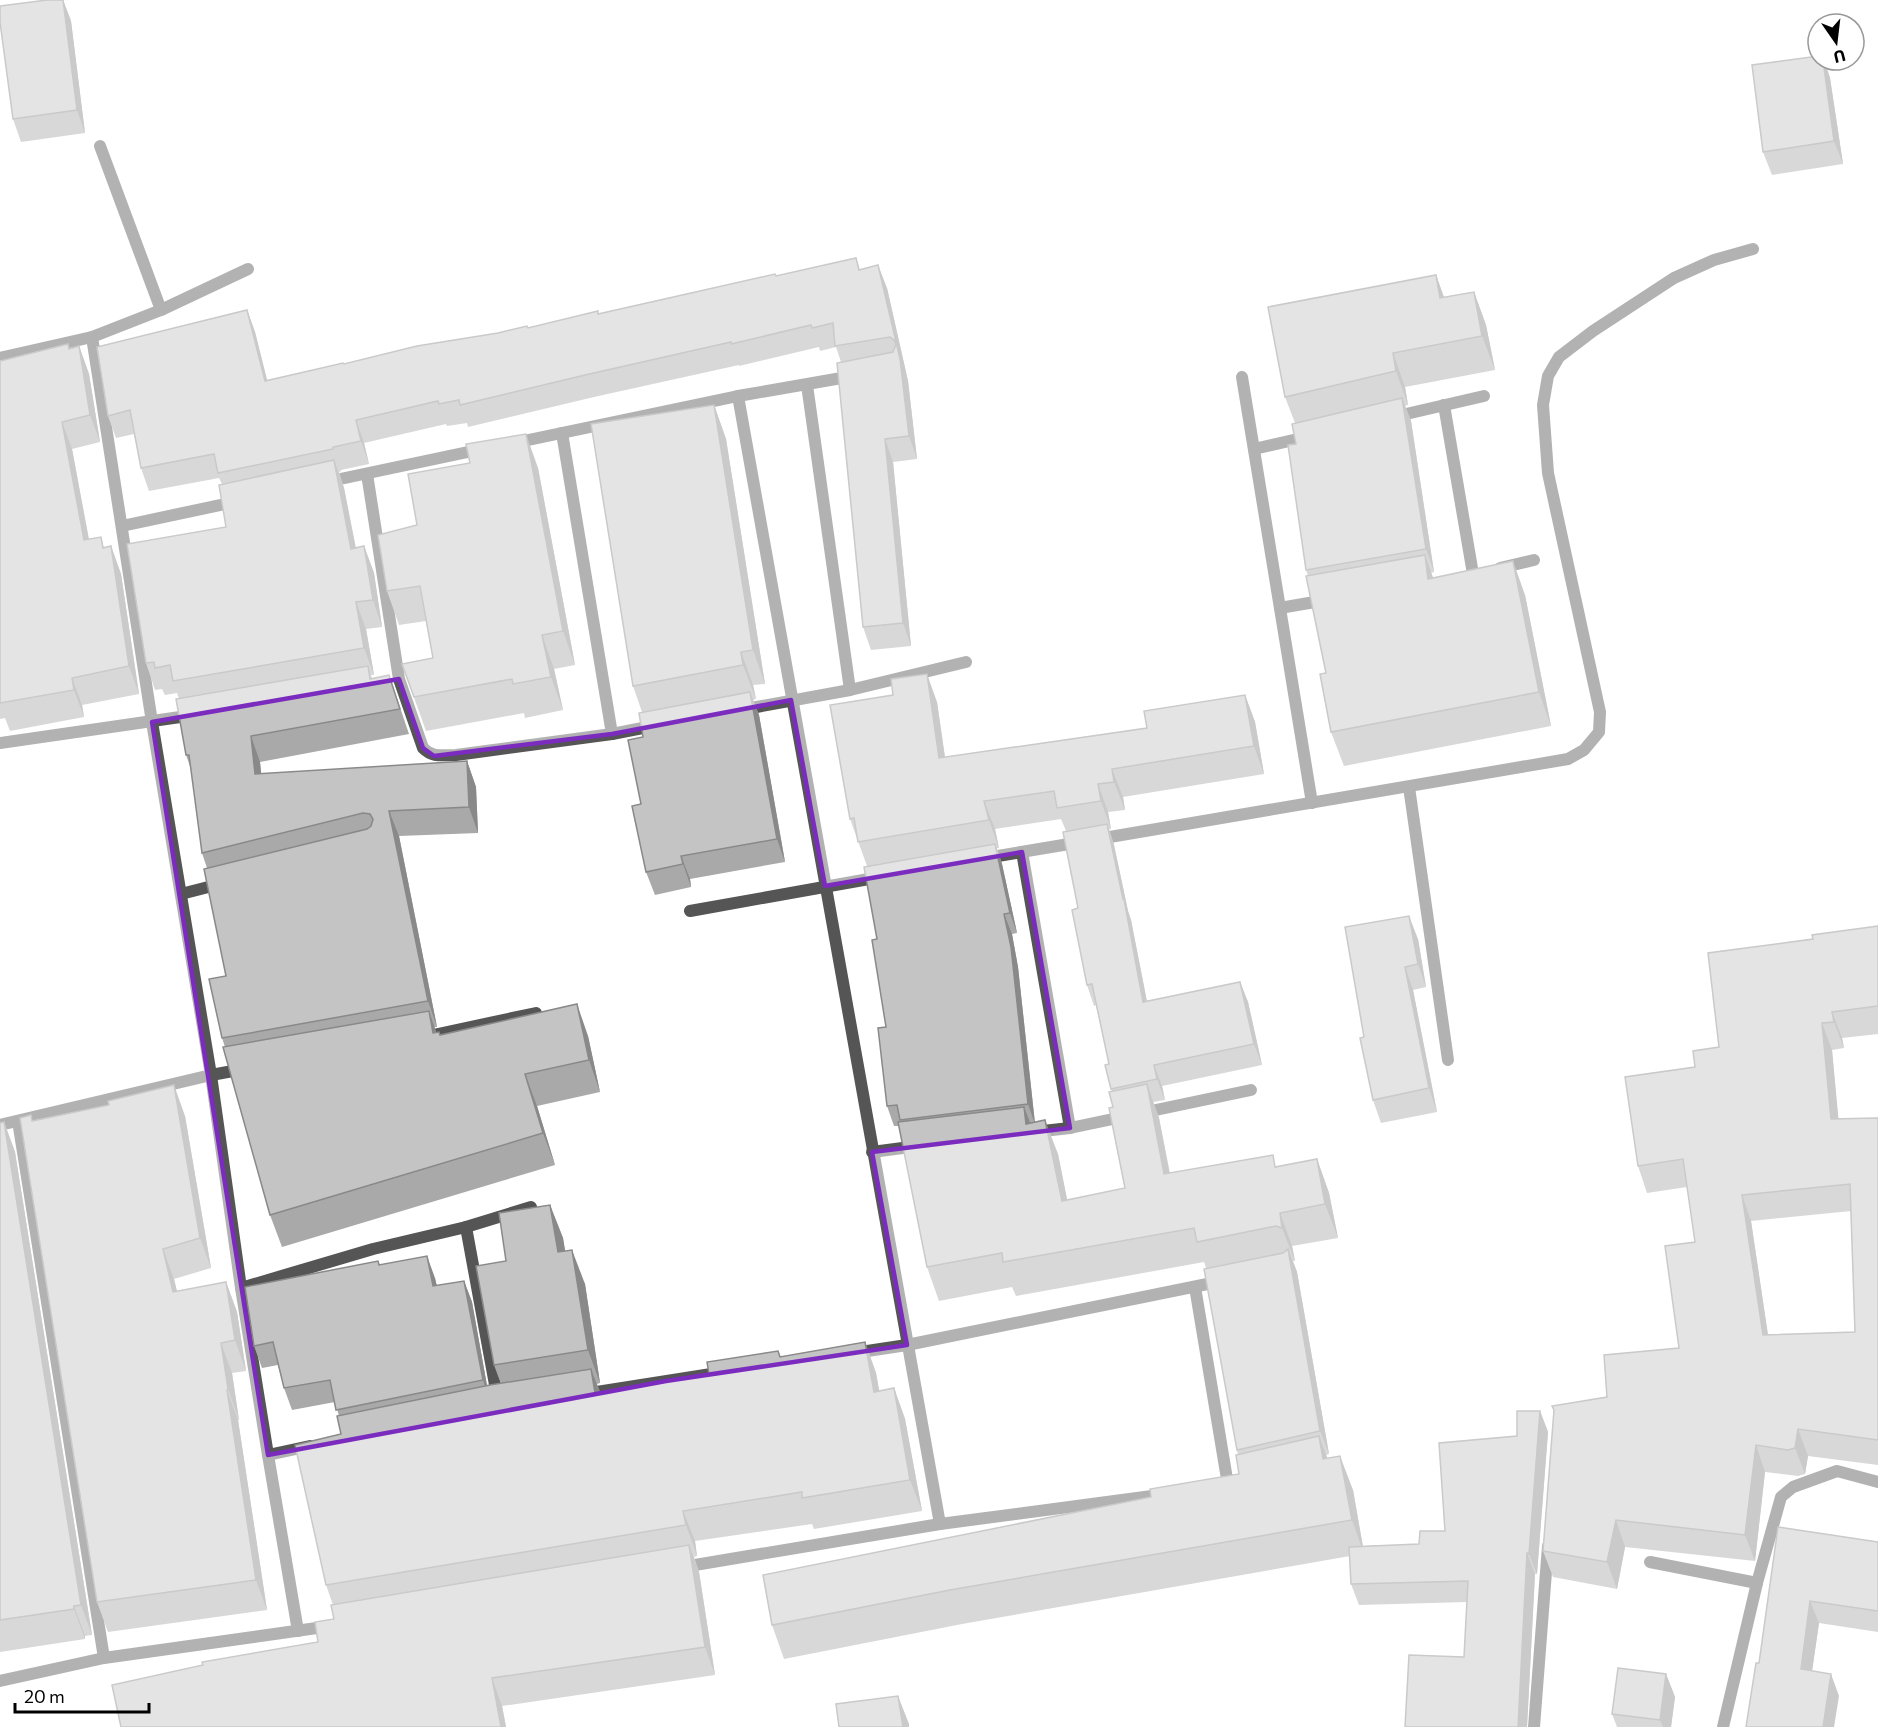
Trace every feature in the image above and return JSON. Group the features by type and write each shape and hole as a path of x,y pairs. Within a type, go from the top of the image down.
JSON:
{"street":[{"path":"100,146 161,310"},
{"path":"976,860 1568,759 1584,750 1599,732 1600,712 1548,472 1543,405 1548,376 1559,357 1674,278 1714,260 1753,249"},
{"path":"0,358 92,337 161,310 248,269"},
{"path":"92,337 152,722 211,1075 267,1455 298,1631"},
{"path":"309,486 738,396 862,374"},
{"path":"1242,377 1312,802"},
{"path":"807,385 849,690"},
{"path":"738,396 940,1524"},
{"path":"1377,421 1484,396"},
{"path":"1444,405 1468,575 1534,560"},
{"path":"562,433 612,734"},
{"path":"1254,449 1321,434"},
{"path":"367,474 393,680 423,748 429,754 434,756 456,755 612,734 668,723"},
{"path":"122,526 250,498"},
{"path":"1280,608 1337,598"},
{"path":"724,713 849,690 966,663"},
{"path":"0,743 211,712"},
{"path":"1409,787 1448,1060"},
{"path":"1022,852 1070,1128"},
{"path":"690,911 894,874"},
{"path":"182,894 238,880"},
{"path":"408,1040 536,1013"},
{"path":"0,1125 257,1066"},
{"path":"1023,1134 1070,1128 1251,1090"},
{"path":"18,1121 104,1658"},
{"path":"872,1152 930,1145"},
{"path":"241,1288 373,1248 466,1227 531,1207"},
{"path":"466,1227 499,1409"},
{"path":"838,1355 907,1345 1237,1278"},
{"path":"1195,1287 1227,1485"},
{"path":"566,1397 735,1370"},
{"path":"267,1455 326,1443"},
{"path":"1724,1727 1758,1582 1781,1497 1786,1491 1837,1471 1878,1482"},
{"path":"671,1569 940,1524 1182,1491"},
{"path":"1534,1727 1549,1530"},
{"path":"1650,1562 1758,1582"},
{"path":"0,1681 104,1658 345,1623"}],"highlighted area":[{"path":"399,679 423,748 434,756 612,734 791,700 825,886 1022,852 1070,1128 872,1152 907,1345 666,1381 268,1455 152,722"}],"building":[{"path":"63,0 77,110 13,119 0,22 0,6"},
{"path":"1806,58 1806,72 1825,72 1834,141 1763,152 1752,65"},
{"path":"856,258 859,270 878,265 900,359 909,436 885,439 903,623 863,627 837,363 893,352 896,344 890,337 835,346 833,323 812,328 811,325 460,405 459,400 439,404 438,401 356,420 361,441 218,473 214,454 141,468 130,410 108,416 97,347 247,310 265,381 417,346 527,326 528,328 598,311 598,314"},
{"path":"1436,275 1440,298 1474,292 1482,336 1393,353 1396,371 1285,397 1268,307"},
{"path":"68,344 69,349 79,346 90,415 62,422 84,540 101,537 103,548 111,546 129,666 72,678 74,690 0,703 0,361"},
{"path":"1402,398 1426,549 1306,570 1288,445 1296,444 1292,424"},
{"path":"714,405 753,650 741,652 743,665 633,686 591,424"},
{"path":"526,434 563,631 542,635 551,677 513,684 512,679 414,697 402,664 433,658 420,586 387,591 378,535 417,525 408,474 470,463 466,444"},
{"path":"334,460 351,549 364,546 373,600 356,602 364,648 173,681 170,665 155,668 154,662 146,663 127,544 226,527 219,485"},
{"path":"1425,555 1428,579 1513,561 1539,692 1331,732 1320,674 1326,673 1306,576"},
{"path":"368,666 370,679 389,675 400,709 251,736 255,774 467,761 469,807 389,811 428,1001 222,1038 209,979 226,976 204,869 367,829 371,826 373,819 370,814 363,813 202,853 189,755 186,755 176,699"},
{"path":"927,674 939,758 1147,728 1144,711 1245,695 1254,746 1112,769 1114,782 1098,784 1101,801 1057,808 1054,791 984,801 989,820 858,842 854,818 850,819 830,705 893,695 891,679"},
{"path":"750,692 777,839 681,856 683,864 646,872 632,806 641,804 628,740 643,737 639,713"},
{"path":"1107,824 1143,1002 1240,982 1254,1044 1154,1065 1157,1079 1111,1089 1105,1065 1109,1064 1092,984 1087,985 1072,910 1078,908 1063,832"},
{"path":"995,844 1010,913 1004,914 1011,947 1028,1104 900,1120 897,1105 887,1106 878,1028 886,1027 872,940 877,939 864,867"},
{"path":"1409,916 1418,964 1405,967 1429,1088 1373,1100 1360,1038 1364,1037 1345,927"},
{"path":"1878,926 1878,1006 1832,1012 1834,1022 1822,1023 1831,1119 1878,1118 1878,1440 1798,1429 1795,1448 1788,1450 1756,1445 1745,1535 1616,1520 1607,1562 1543,1551 1554,1410 1552,1406 1607,1397 1604,1355 1679,1348 1665,1246 1695,1242 1683,1159 1638,1166 1625,1077 1695,1067 1693,1051 1719,1047 1708,953 1813,939 1812,935","holes":["1850,1184 1855,1332 1763,1335 1742,1195"]},
{"path":"577,1004 589,1060 525,1074 543,1133 270,1215 223,1047 429,1011 433,1033 439,1032 440,1035"},
{"path":"1147,1084 1164,1174 1273,1155 1275,1167 1317,1159 1325,1204 1280,1213 1282,1228 1276,1226 1197,1242 1194,1228 1003,1262 1002,1253 927,1267 898,1122 1024,1107 1026,1124 1045,1120 1062,1201 1125,1188 1109,1108 1113,1107 1109,1092"},
{"path":"174,1085 200,1238 163,1249 173,1292 226,1282 235,1340 221,1343 256,1580 97,1602 20,1118 31,1115 32,1121 109,1105 108,1101"},
{"path":"4,1122 81,1605 74,1606 74,1609 0,1620 0,1123"},
{"path":"550,1205 558,1252 572,1250 588,1350 494,1365 476,1266 506,1261 499,1213"},
{"path":"1288,1249 1320,1431 1237,1450 1204,1269 1283,1253"},
{"path":"427,1256 433,1286 464,1281 483,1380 336,1410 330,1380 284,1388 273,1342 254,1346 245,1287 378,1261 379,1265"},
{"path":"865,1342 874,1392 894,1388 910,1480 802,1498 802,1492 683,1511 686,1525 326,1585 295,1445 341,1434 337,1416 490,1385 591,1369 595,1393 709,1374 707,1362 778,1351 780,1357"},
{"path":"1517,1411 1540,1411 1529,1554 1527,1553 1518,1727 1405,1727 1409,1655 1464,1657 1468,1581 1351,1584 1349,1547 1419,1544 1420,1531 1445,1531 1439,1443 1517,1436"},
{"path":"1319,1436 1323,1459 1340,1456 1352,1520 950,1590 772,1625 763,1575 1151,1497 1150,1489 1239,1474 1236,1455"},
{"path":"1778,1527 1878,1542 1878,1611 1810,1601 1801,1669 1831,1674 1823,1727 1746,1727 1756,1663 1759,1663"},
{"path":"689,1545 705,1647 492,1678 501,1727 121,1727 112,1685 203,1665 202,1662 318,1642 315,1622 334,1619 331,1605"},
{"path":"1618,1668 1666,1674 1660,1720 1612,1714"},
{"path":"898,1696 903,1727 839,1727 836,1704"}]}
